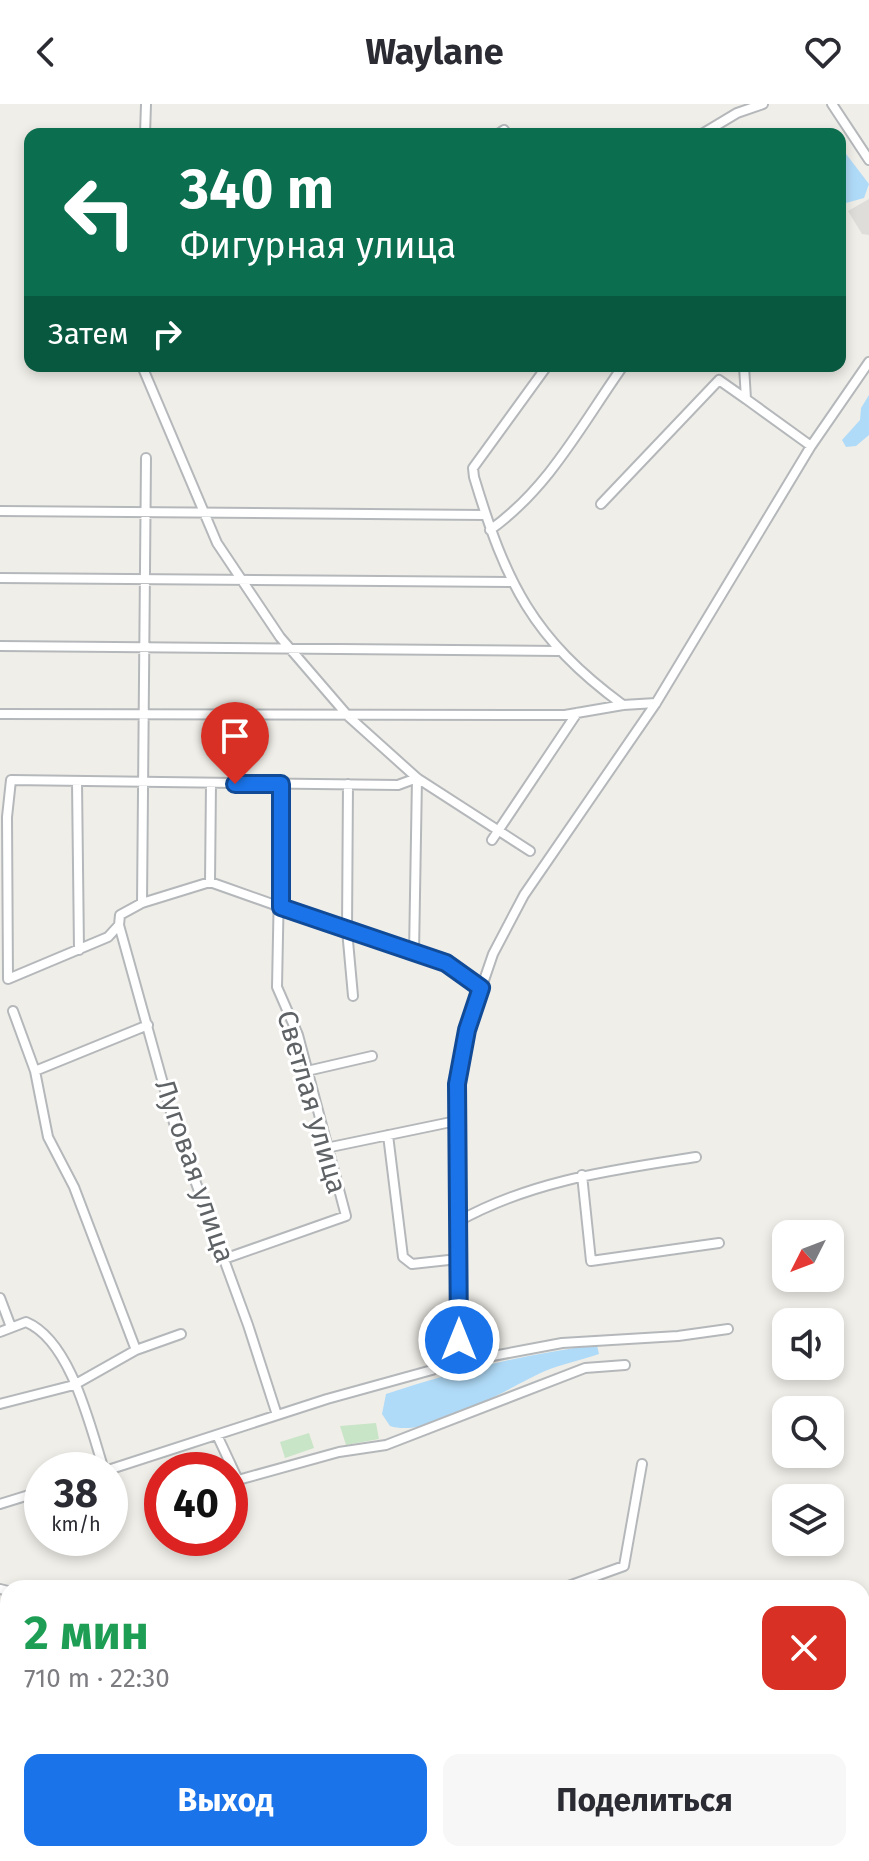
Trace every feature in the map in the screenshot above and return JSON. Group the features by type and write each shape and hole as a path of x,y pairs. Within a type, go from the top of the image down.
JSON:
{"street":[{"path":"145,128 146,104"},
{"path":"712,128 737,113 763,104"},
{"path":"832,104 869,160"},
{"path":"128,1463 441,1367 451,1359 459,1340 456,1121 460,1060 481,988 513,914 656,703 811,446 869,362"},
{"path":"145,372 217,543 289,648 348,716 417,778 530,851"},
{"path":"543,372 473,468 485,515 511,582 559,651 623,705"},
{"path":"490,530 518,509 567,450 619,372"},
{"path":"744,372 746,399"},
{"path":"601,504 719,380 811,446"},
{"path":"142,903 146,458"},
{"path":"0,511 485,515"},
{"path":"0,578 511,582"},
{"path":"0,646 559,651"},
{"path":"0,714 348,716 577,712 656,703"},
{"path":"492,840 577,712"},
{"path":"417,778 398,785 11,780 7,817 8,979 108,937 119,925 120,915 142,903 210,882 446,963 481,988"},
{"path":"414,953 417,778"},
{"path":"77,782 79,950"},
{"path":"210,882 211,783"},
{"name":"Светлая улица","path":"224,1259 346,1216 298,1035 277,987 281,907 281,784"},
{"path":"348,784 347,930 353,996"},
{"name":"Луговая улица","path":"119,925 174,1123 277,1415"},
{"path":"13,1011 35,1071 48,1137 74,1187 136,1350"},
{"path":"35,1071 148,1025"},
{"path":"307,1071 372,1056"},
{"path":"326,1148 456,1121"},
{"path":"388,1135 403,1257 412,1264 458,1259"},
{"path":"457,1222 486,1205 582,1175 696,1157"},
{"path":"582,1175 591,1261 719,1243"},
{"path":"0,1298 11,1327"},
{"path":"0,1332 26,1322 42,1329 54,1343 99,1452"},
{"path":"451,1359 461,1362 562,1343 678,1336 728,1329"},
{"path":"0,1404 74,1385 136,1350 181,1334"},
{"path":"217,1435 238,1480 339,1452 386,1445 585,1368 625,1365"},
{"path":"585,1580 624,1566 642,1464"},
{"path":"0,1504 24,1497"}],"shaded area":[{"path":"869,199 869,235 862,234 848,211"}],"green space":[{"path":"376,1423 379,1439 346,1445 340,1426"},
{"path":"309,1433 314,1448 285,1458 280,1442"}],"water":[{"path":"846,154 869,184 864,198 846,203"},
{"path":"869,395 869,435 856,446 846,447 842,440 860,420 861,408"},
{"path":"597,1345 599,1354 545,1371 446,1419 406,1428 390,1426 382,1414 386,1394 490,1364"}],"route":[{"path":"235,784 281,784 281,907 446,963 481,988 467,1030 457,1084 459,1340"}]}
